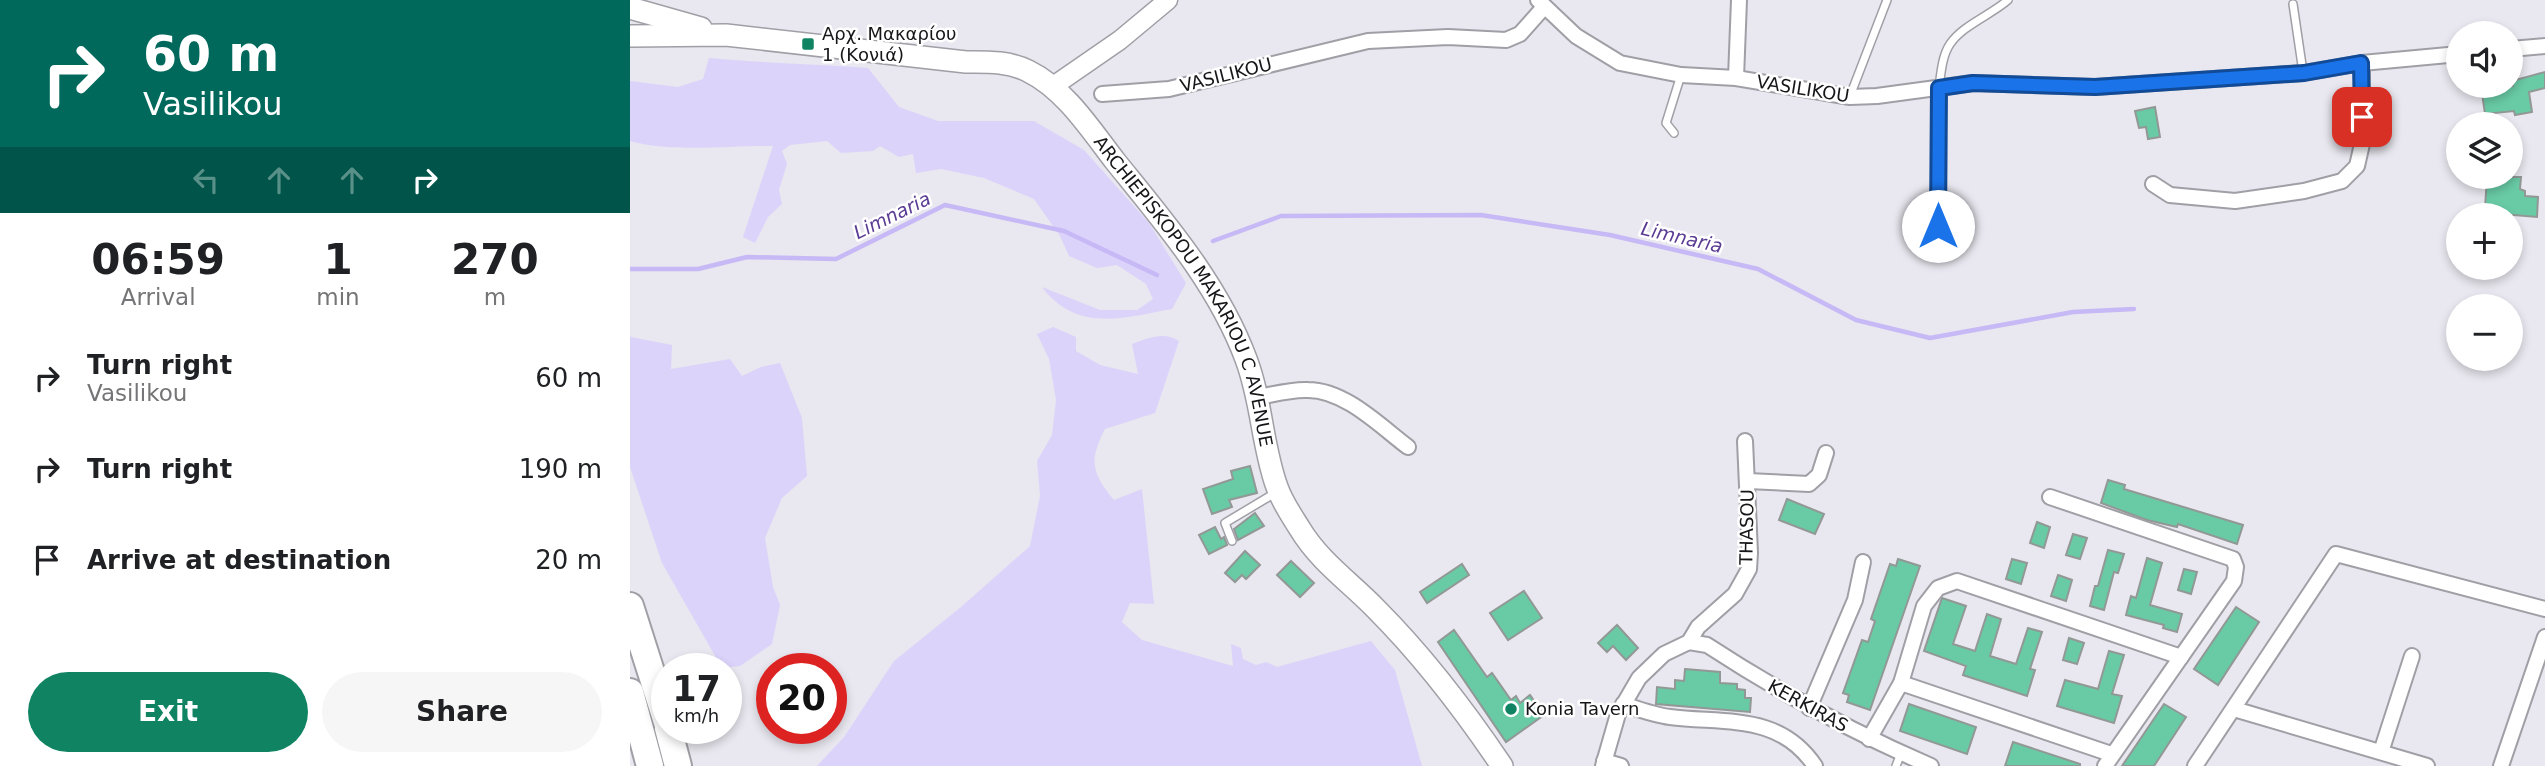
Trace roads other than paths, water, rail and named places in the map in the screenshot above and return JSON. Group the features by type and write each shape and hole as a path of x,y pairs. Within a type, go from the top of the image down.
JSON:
{"highway":[{"path":"630,606 651,672"},
{"path":"630,692 650,766"},
{"path":"672,744 678,766"}],"main road":[{"name":"ARCHIEPISKOPOU MAKARIOU C AVENUE","path":"630,8 726,35"},
{"name":"ARCHIEPISKOPOU MAKARIOU C AVENUE","path":"630,36 726,35 953,61 1005,63 1027,71 1052,87 1084,122 1194,262 1235,332 1259,397 1278,491 1313,548 1342,579 1376,608 1412,649 1502,766"}],"street":[{"path":"1052,87 1121,40 1168,0"},
{"path":"1736,78 1739,0"},
{"name":"VASILIKOU","path":"1102,94 1169,89 1368,41 1448,37 1506,40 1520,34 1541,4 1576,36 1620,62 1681,75 1736,78 1850,97 1973,83 2095,87 2304,73 2361,63 2446,55"},
{"path":"2523,48 2545,46"},
{"path":"2153,184 2170,195 2235,201 2304,191 2342,181 2357,166 2362,144 2361,63"},
{"path":"1259,397 1311,389 1326,393 1362,411 1408,447"},
{"name":"THASOU","path":"1603,763 1623,704 1649,666 1672,649 1689,642 1698,627 1735,594 1749,569 1745,441"},
{"path":"1748,481 1809,484 1819,475 1826,453"},
{"path":"1901,683 2108,760 2234,581 2236,567 2233,559 2050,497"},
{"path":"2195,766 2336,554 2545,609"},
{"path":"1809,708 1855,600 1863,562"},
{"path":"1869,739 1901,683 1924,606 1938,588 1957,581 2181,657"},
{"path":"2501,766 2545,637"},
{"name":"KERKIRAS","path":"1689,642 1707,645 1809,708 1869,739 1898,760 1931,766"},
{"path":"2381,752 2412,656"},
{"path":"1623,704 1671,717 1751,725 1779,732 1800,747 1815,766"},
{"path":"2234,709 2427,766"},
{"path":"1603,763 1621,766"}],"lane":[{"path":"1850,97 1887,0"},
{"path":"1938,254 1939,88 1943,61 1951,44 1966,29 2008,0"},
{"path":"2293,4 2304,73"},
{"path":"1674,133 1666,123 1681,75"},
{"path":"1233,541 1225,523 1278,491"}],"waterway":[{"name":"Limnaria","path":"630,269 698,269 747,257 836,259 945,205 1064,231 1157,275"},
{"name":"Limnaria","path":"1213,241 1281,216 1481,215 1610,235 1758,269 1856,320 1930,338 2073,312 2134,309"}],"place":[{"name":"Αρχ. Μακαρίου 1 (Κονιά)","path":"808,44"},
{"name":"Konia Tavern","path":"1511,709"}]}
